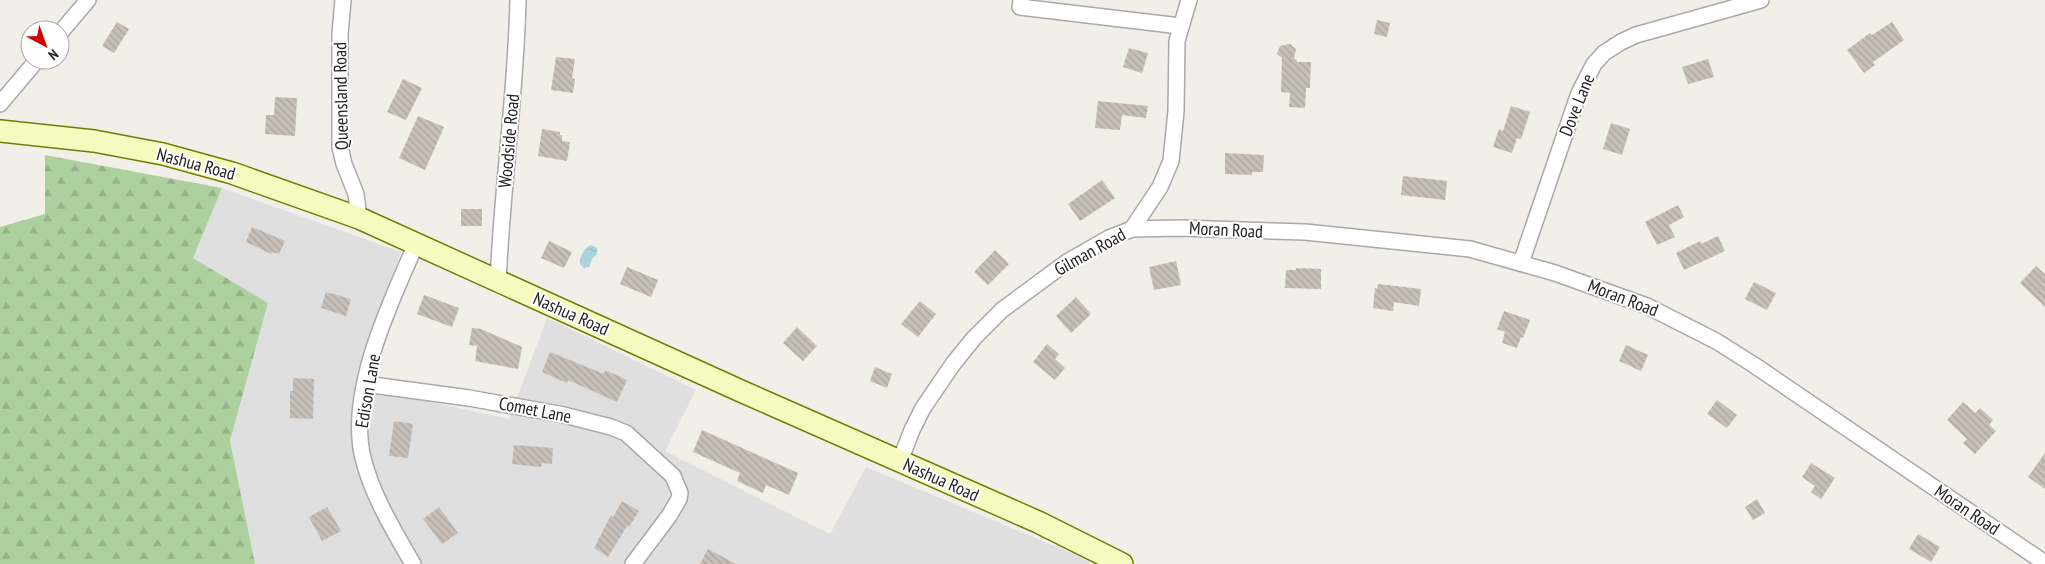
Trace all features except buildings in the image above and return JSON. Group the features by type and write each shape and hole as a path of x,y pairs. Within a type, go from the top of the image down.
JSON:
{"main road":[{"name":"Nashua Road","path":"0,131 94,141 163,154 232,173 359,218 498,282 1038,522 1122,564"}],"street":[{"path":"70,21 88,0"},
{"name":"Queensland Road","path":"343,0 340,34 340,147 344,164 356,194 359,218"},
{"name":"Woodside Road","path":"498,282 517,38 518,0"},
{"path":"1020,0 1020,7 1180,26"},
{"name":"Gilman Road","path":"900,461 923,408 953,364 974,338 997,315 1068,262 1110,238 1132,229 1160,187 1171,161 1176,110 1176,54 1180,26 1189,0"},
{"name":"Dove Lane","path":"1521,263 1579,93 1588,73 1597,60 1612,47 1636,35 1761,0"},
{"path":"0,104 29,70"},
{"name":"Moran Road","path":"1132,229 1180,228 1305,232 1470,249 1521,263 1647,306 1716,341 2045,563"},
{"name":"Edison Lane","path":"413,564 374,490 363,457 360,440 360,421 365,384 384,318 416,244"},
{"name":"Comet Lane","path":"365,384 512,405 564,415 618,428 632,437 674,476 680,493 676,505 633,564"}],"shaded area":[{"path":"222,188 401,252 354,385 509,419 547,318 696,390 665,451 830,534 866,467 1081,557 1091,564 255,564 230,441 268,303 193,258"}],"green space":[{"path":"45,155 222,188 193,258 268,303 230,441 255,564 0,564 0,227 45,214"}],"water":[{"path":"591,245 597,248 597,254 592,259 589,267 584,268 580,264 580,258"}]}
